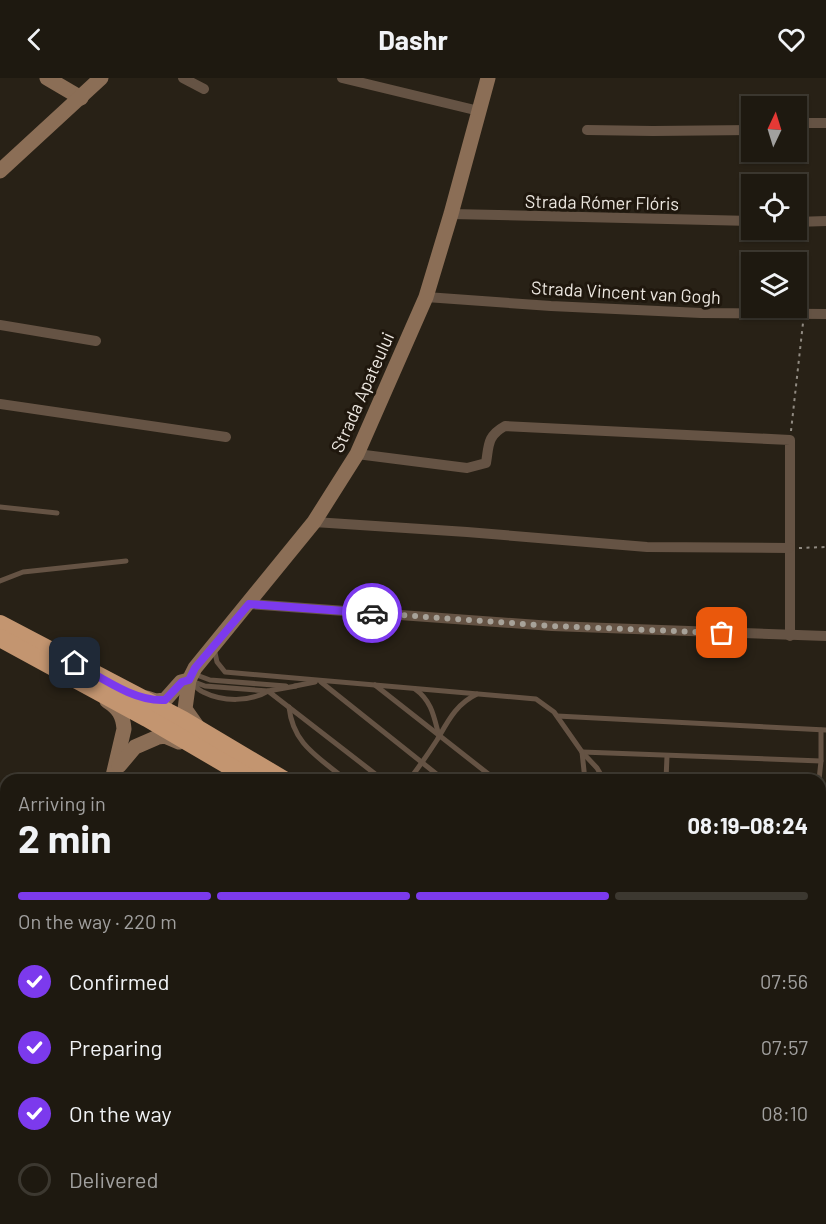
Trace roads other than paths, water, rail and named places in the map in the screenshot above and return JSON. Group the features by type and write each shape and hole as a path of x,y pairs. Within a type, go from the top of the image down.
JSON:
{"highway":[{"path":"0,624 199,729 274,774"},
{"path":"0,638 147,718 242,774"}],"street":[{"path":"47,78 81,98"},
{"path":"0,171 101,78"},
{"path":"183,78 204,89"},
{"path":"342,78 382,82 479,111"},
{"name":"Strada Apateului","path":"131,692 156,701 165,700 182,682 191,677 314,522 357,454 426,297 488,78"},
{"path":"807,123 826,123"},
{"path":"587,130 741,130"},
{"name":"Strada Rómer Flóris","path":"451,214 741,221"},
{"path":"807,222 826,221"},
{"name":"Strada Vincent van Gogh","path":"426,297 551,306 826,314"},
{"path":"0,325 96,341"},
{"path":"0,404 226,437"},
{"path":"357,454 467,468 475,467 486,464 489,441 494,432 505,426 790,440 790,636"},
{"path":"314,522 467,532 647,548 789,548"},
{"path":"249,604 552,626 826,636"},
{"path":"34,658 89,693 118,708 124,729 113,774"},
{"path":"191,677 185,709 199,729"},
{"path":"114,774 135,747 165,736 218,760"}],"lane":[{"path":"0,507 57,513"},
{"path":"0,581 23,572 126,561"},
{"path":"214,646 217,662 225,672 536,699 557,716 600,774"},
{"path":"263,685 279,675"},
{"path":"191,677 205,686 268,691 320,681"},
{"path":"191,677 296,687"},
{"path":"191,677 201,692 219,698 258,697 268,691"},
{"path":"320,681 436,774"},
{"path":"374,684 488,774"},
{"path":"412,687 428,701 439,736"},
{"path":"268,691 375,774"},
{"path":"414,774 455,710 478,693"},
{"path":"289,707 291,724 301,743 339,774"},
{"path":"557,716 824,730 820,774"},
{"path":"582,752 821,761"},
{"path":"582,752 584,774"},
{"path":"666,774 667,756"}]}
